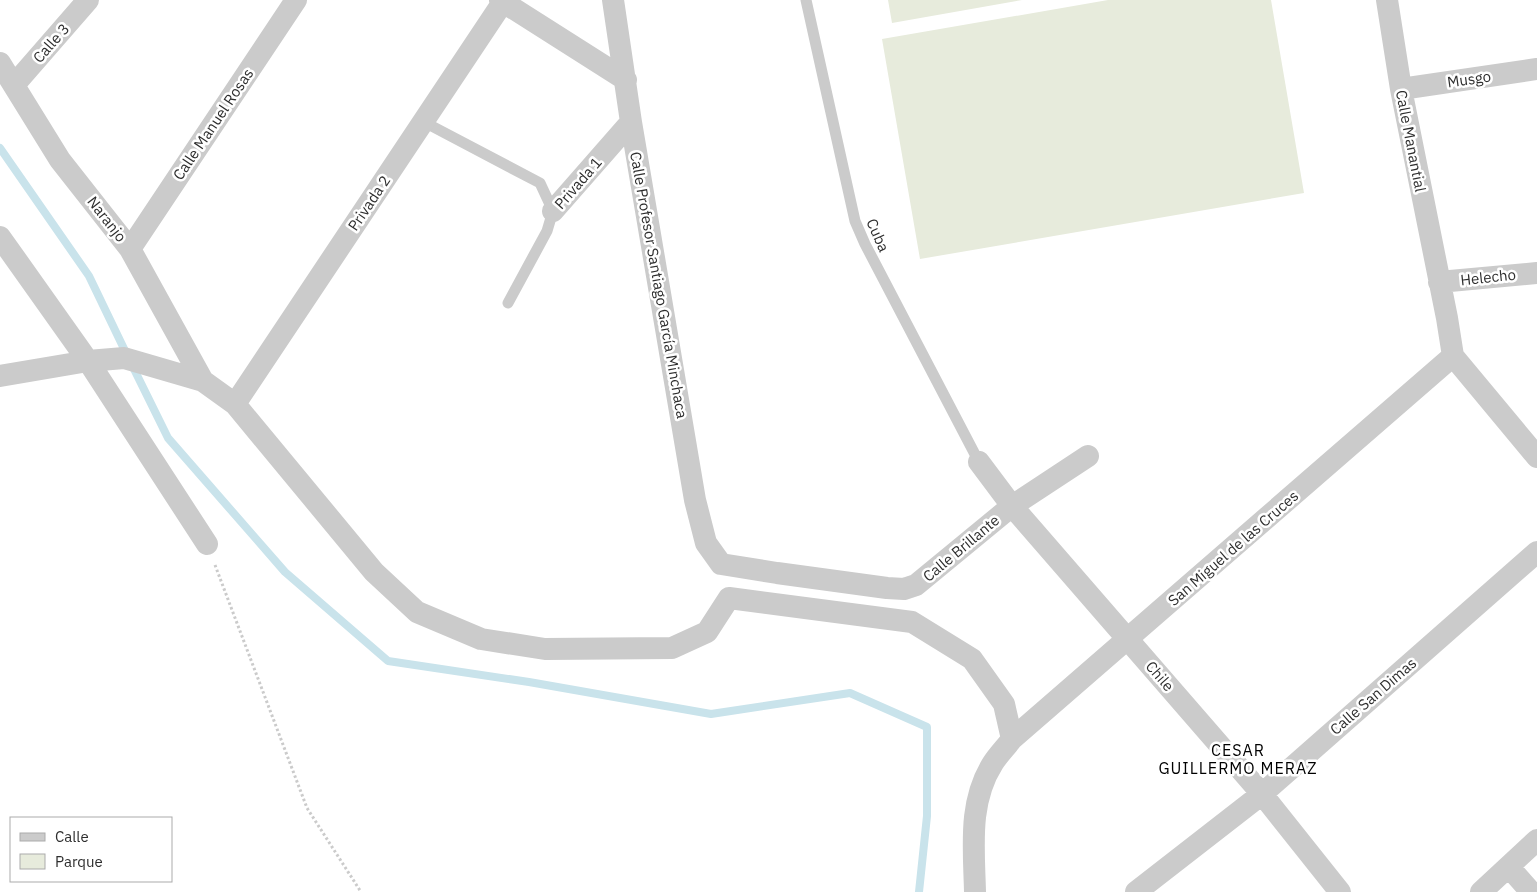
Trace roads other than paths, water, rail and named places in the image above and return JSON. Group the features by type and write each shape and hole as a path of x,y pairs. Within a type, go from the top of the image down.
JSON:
{"street":[{"name":"Calle 3","path":"14,85 88,0"},
{"name":"Calle Manuel Rosas","path":"130,249 296,0"},
{"name":"Calle Profesor Santiago García Minchaca","path":"613,0 631,122 696,500 706,543 721,564"},
{"name":"Calle Manantial","path":"1386,0 1401,89 1453,356"},
{"path":"502,1 626,80"},
{"name":"Privada 2","path":"234,404 424,122 502,1"},
{"name":"Naranjo","path":"0,63 60,160 130,249 203,380"},
{"name":"Musgo","path":"1401,89 1537,69"},
{"name":"Privada 1","path":"553,211 631,122"},
{"path":"0,238 88,360 207,544"},
{"name":"Helecho","path":"1440,282 1537,272"},
{"path":"1453,356 1537,457"},
{"name":"San Miguel de las Cruces","path":"975,892 974,825 976,805 982,784 993,763 1012,739 1453,356"},
{"path":"0,376 88,360 124,358 203,380 234,404 374,572 417,612 481,639 545,649 672,648 707,632 728,598"},
{"name":"Calle Brillante","path":"721,564 887,588 916,586 1012,506 1088,456"},
{"name":"Chile","path":"979,462 1012,506 1262,794 1340,892"},
{"name":"Calle San Dimas","path":"1136,892 1262,794 1537,552"},
{"path":"721,564 722,586 728,598"},
{"path":"728,598 912,622 972,659 1004,704 1012,739"},
{"path":"1481,892 1537,840"},
{"path":"1509,867 1531,892"}],"lane":[{"name":"Cuba","path":"806,0 855,221 872,258 979,462"},
{"path":"424,122 540,183 553,211"},
{"name":"Privada 1","path":"508,303 547,231 553,211"}],"waterway":[{"path":"0,148 89,276 127,355"},
{"path":"132,365 168,438 285,572 388,661 529,682 711,714 850,693 927,727 927,816 919,892"}],"district":[{"name":"CESAR GUILLERMO MERAZ","path":"1238,759"}]}
